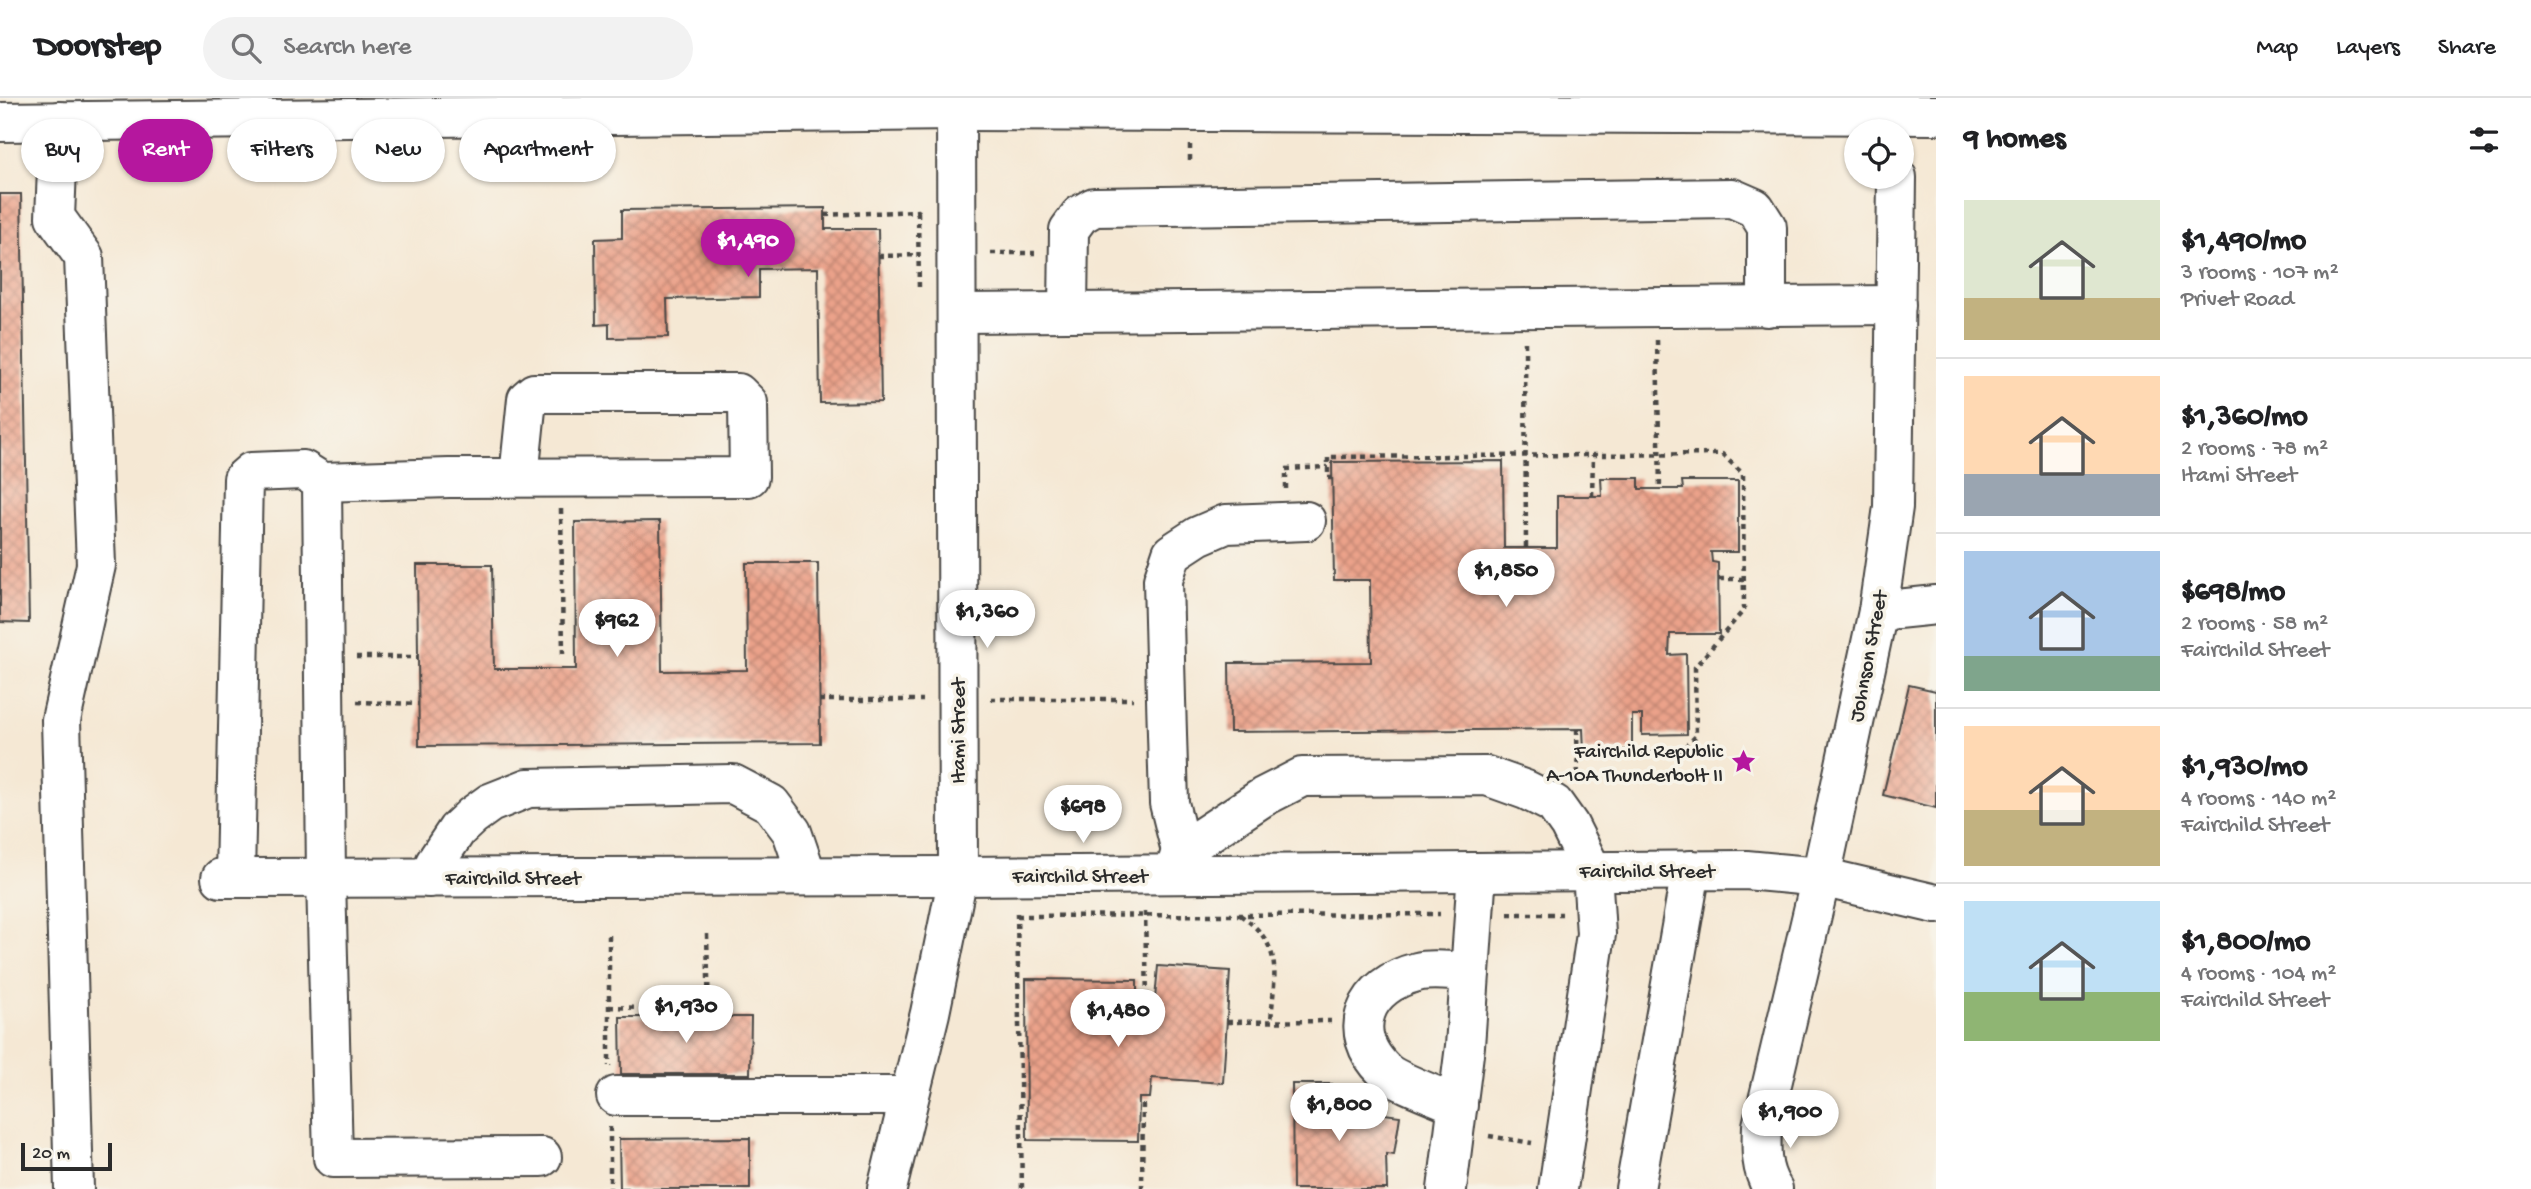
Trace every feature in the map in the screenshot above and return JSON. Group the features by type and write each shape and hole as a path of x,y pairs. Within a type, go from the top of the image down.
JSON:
{"street":[{"path":"104,120 956,104 1720,106 1936,115"},
{"name":"Itami Street","path":"887,1189 930,1013 958,876 956,104"},
{"path":"0,122 21,122"},
{"path":"56,182 55,217 85,257 96,565 61,720 74,1189"},
{"name":"Johnson Street","path":"1773,1189 1760,1153 1762,1126 1821,877 1878,611 1893,507 1897,189"},
{"path":"1068,312 1069,230 1080,215 1094,207 1732,198 1755,208 1768,227 1767,307"},
{"path":"957,313 1896,305"},
{"path":"519,477 527,399 534,393 737,394 748,403 749,477 519,477 322,482 332,1158 542,1157"},
{"name":"Fairchild Street","path":"322,482 303,470 251,472 243,479 228,878 958,876 1166,867 1477,872 1746,870 1821,877 1936,904"},
{"path":"1166,867 1169,803 1163,580 1172,552 1198,536 1226,524 1297,522"},
{"path":"1878,611 1936,605"},
{"path":"1166,867 1263,797 1303,777 1487,776 1526,790 1554,804 1569,825 1592,871 1596,914 1596,933 1558,1189"},
{"path":"429,878 435,863 457,830 472,816 490,803 528,788 733,784 771,804 792,832 807,876"},
{"path":"1635,1189 1691,870"},
{"path":"1447,1189 1465,1046 1477,872"},
{"path":"1458,1105 1386,1072 1365,1043 1364,1013 1385,985 1418,971 1470,972"},
{"path":"616,1096 909,1096"}],"path":[{"path":"918,211 919,295"},
{"path":"878,256 919,255"},
{"path":"1656,308 1660,489"},
{"path":"1525,309 1526,548"},
{"path":"1333,478 1328,478 1328,457 1722,454 1744,474 1744,610 1695,667 1696,736 1679,752 1578,754"},
{"path":"1592,496 1593,455"},
{"path":"1297,522 1286,469 1328,467"},
{"path":"561,477 563,655"},
{"path":"1719,579 1744,579"},
{"path":"324,656 418,657"},
{"path":"324,701 419,704"},
{"path":"1147,999 1145,915 1166,867"},
{"path":"1022,1189 1017,904 1025,875"},
{"path":"1017,916 1596,914"},
{"path":"1239,915 1258,927 1275,957 1272,1021"},
{"path":"707,934 709,1017"},
{"path":"609,1007 709,1010"},
{"path":"1142,1189 1143,1098"}],"building":[{"path":"0,194 21,194 29,623 0,622"},
{"path":"825,208 825,229 878,229 881,402 820,403 818,268 759,269 759,297 667,299 668,337 609,338 609,324 596,325 595,239 622,238 622,210"},
{"path":"1503,461 1504,548 1557,548 1557,496 1602,496 1601,478 1639,478 1639,489 1683,489 1682,481 1738,481 1738,552 1711,552 1712,562 1718,563 1719,634 1670,634 1669,655 1686,654 1687,734 1642,735 1642,715 1632,715 1632,750 1584,750 1583,729 1230,732 1229,663 1371,662 1370,580 1334,580 1332,462"},
{"path":"660,521 662,671 747,670 746,563 818,563 820,743 419,746 417,565 492,565 494,669 576,669 575,522"},
{"path":"1909,685 1936,691 1936,808 1883,795"},
{"path":"1158,966 1230,971 1223,1083 1152,1078 1150,1098 1139,1098 1138,1141 1027,1140 1026,979 1137,980 1137,998 1155,999"},
{"path":"620,1017 751,1017 750,1074 621,1074"},
{"path":"1292,1084 1332,1084 1331,1107 1400,1116 1394,1155 1386,1154 1387,1189 1293,1189"},
{"path":"750,1138 750,1189 620,1189 619,1139"}],"place":[{"name":"Fairchild Republic A-10A Thunderbolt II","path":"1743,762"}]}
